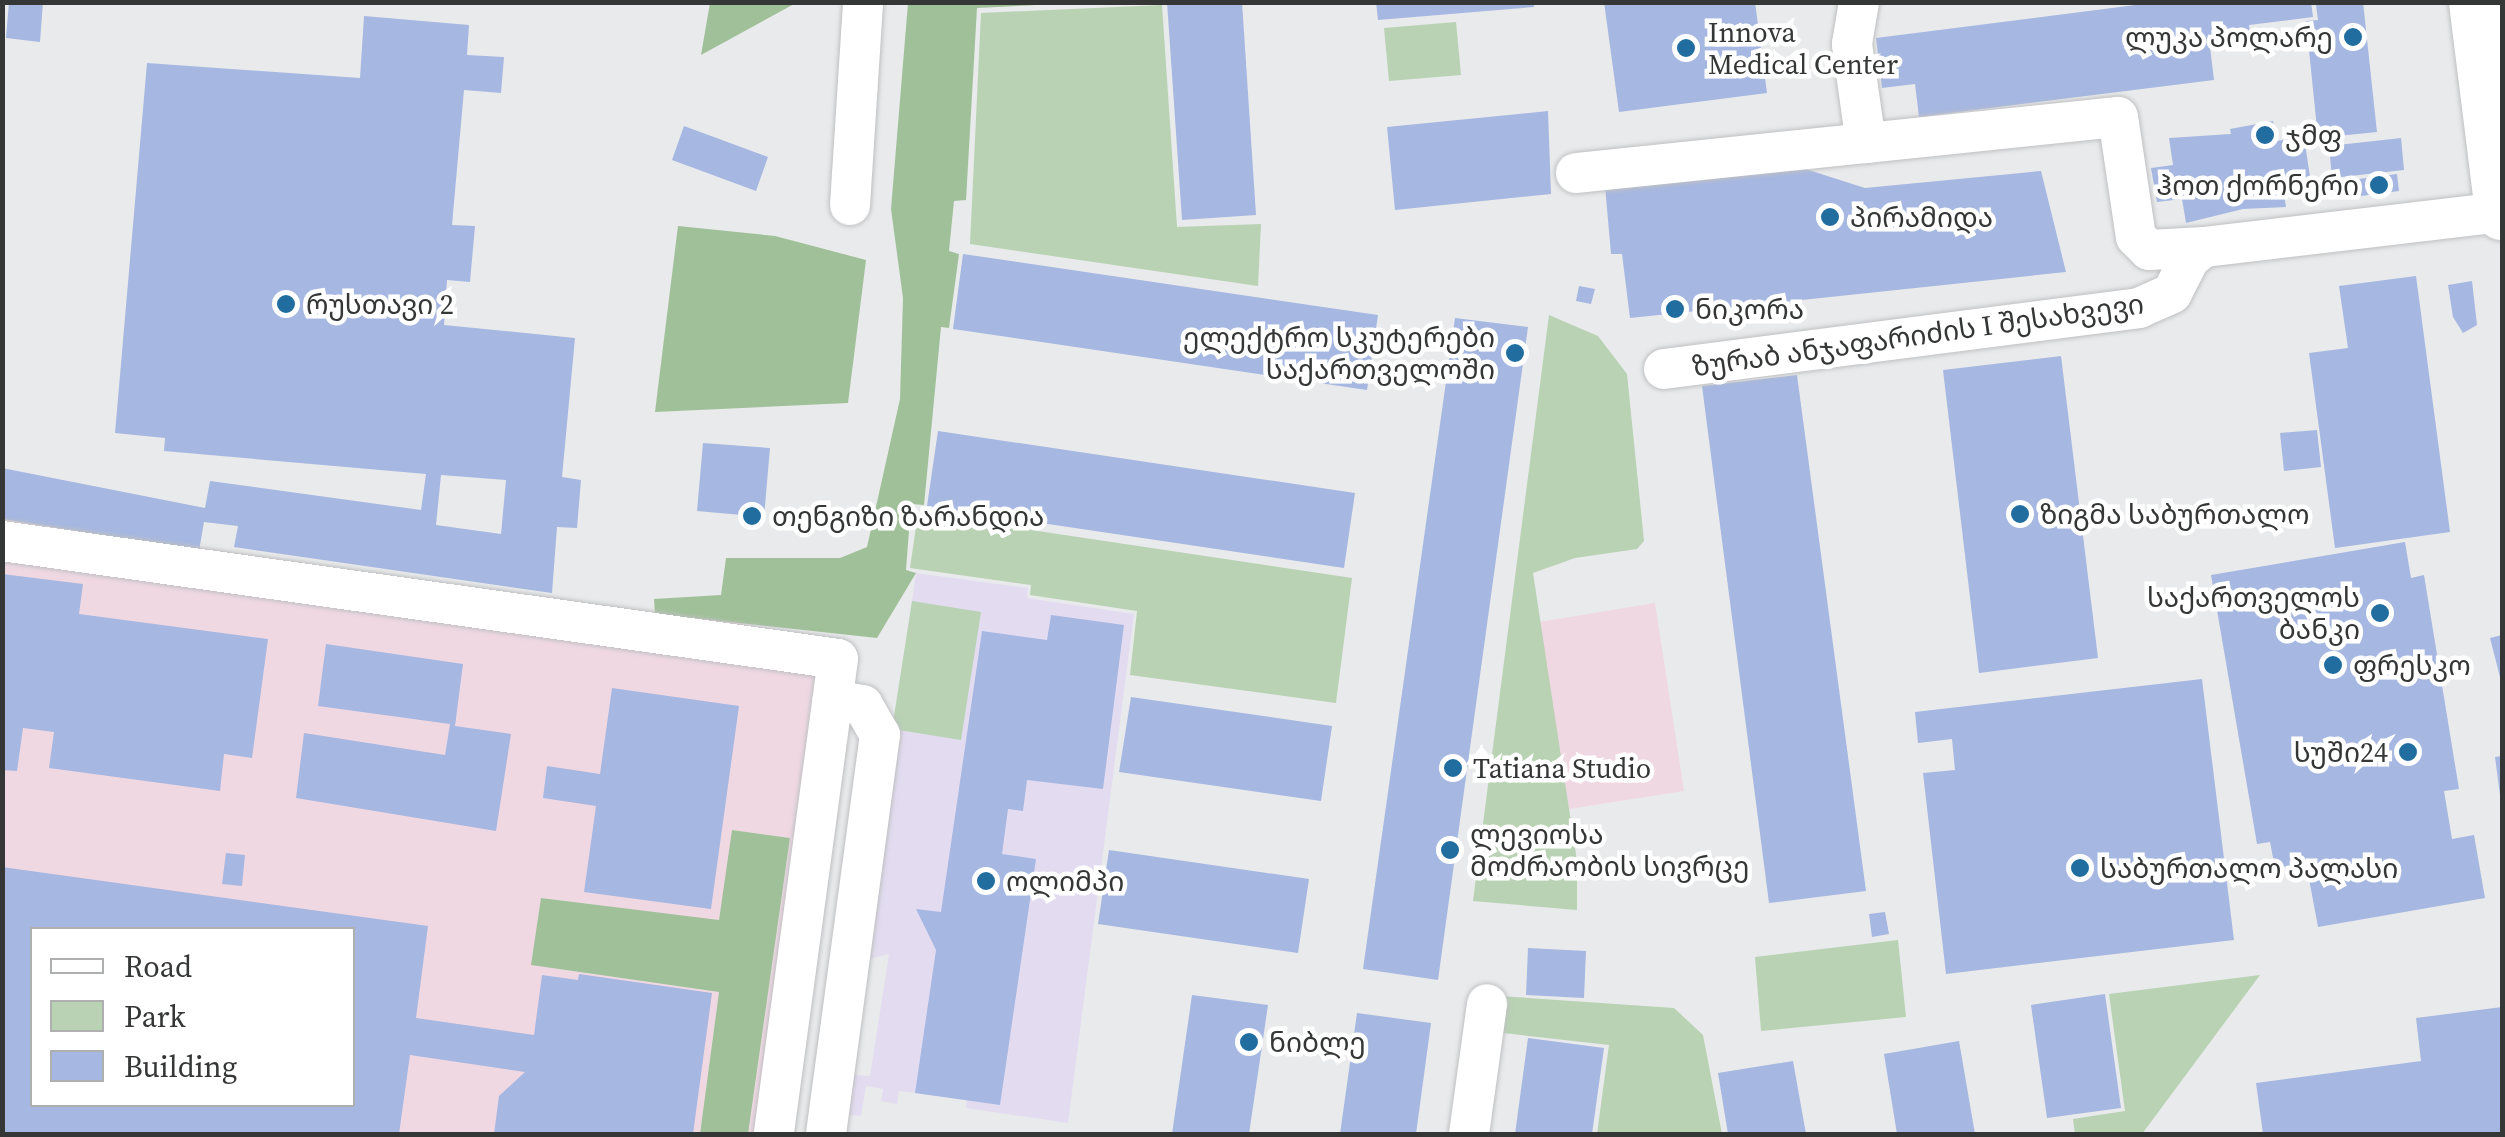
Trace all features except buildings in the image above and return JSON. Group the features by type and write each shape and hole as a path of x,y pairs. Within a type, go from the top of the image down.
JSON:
{"main road":[{"path":"2476,2 2502,212"}],"street":[{"path":"850,205 863,2"},
{"path":"1858,2 1852,44 1866,142"},
{"path":"1576,173 2118,117 2136,237 2149,250 2502,212"},
{"name":"ზურაბ ანჯაფარიძის I შესახვევი","path":"1664,370 2139,308 2172,293 2190,258 2204,247"},
{"path":"2,540 838,659 774,1134"},
{"path":"826,1134 880,735 863,704 832,700"},
{"path":"1468,1134 1487,1004"}],"shaded area":[{"path":"2,519 655,614 746,619 741,662 815,673 754,1134 748,1134 790,839 733,830 719,921 542,898 532,965 719,992 700,1134 3,1134"},
{"name":"ოლიმპი","path":"916,573 1028,588 1027,598 1134,614 1068,1123 966,1108 967,1100 899,1091 897,1104 881,1101 883,1089 866,1086 861,1116 845,1114 851,1075 870,1076 889,954 861,961"},
{"path":"1655,603 1684,791 1569,809 1539,622"}],"green space":[{"path":"710,2 796,3 701,55"},
{"path":"908,3 1074,3 977,8 966,200 954,201 949,251 959,254 949,328 941,327 924,505 911,504 906,570 916,573 877,638 655,614 654,599 721,595 726,558 840,558 867,547 900,399 903,298 891,209"},
{"path":"1162,5 1177,227 1261,224 1258,286 970,244 981,13"},
{"path":"1456,22 1461,75 1389,81 1384,28"},
{"path":"678,226 775,236 866,260 848,403 655,412"},
{"path":"1549,315 1598,336 1627,374 1644,541 1637,549 1575,558 1533,573 1577,861 1577,910 1473,901"},
{"path":"918,513 1352,578 1336,703 1130,675 1137,611 1030,595 1031,585 910,568"},
{"path":"912,601 981,612 961,740 892,729"},
{"path":"732,830 790,838 748,1134 700,1134 719,992 531,965 541,898 719,920"},
{"path":"1898,940 1906,1017 1761,1031 1755,957"},
{"path":"2260,975 2142,1134 2075,1134 2073,1119 2125,1111 2109,994"},
{"path":"1499,996 1674,1008 1703,1035 1722,1134 1597,1134 1609,1045 1494,1032"}],"place":[{"name":"ლუკა პოლარე","path":"2353,37"},
{"name":"Innova Medical Center","path":"1686,48"},
{"name":"ჯმფ","path":"2265,135"},
{"name":"ჰოთ ქორნერი","path":"2379,185"},
{"name":"პირამიდა","path":"1830,217"},
{"name":"რუსთავი 2","path":"286,304"},
{"name":"ნიკორა","path":"1675,309"},
{"name":"ელექტრო სკუტერები საქართველოში","path":"1515,353"},
{"name":"ზიგმა საბურთალო","path":"2020,514"},
{"name":"თენგიზი ზარანდია","path":"752,516"},
{"name":"საქართველოს ბანკი","path":"2380,613"},
{"name":"ფრესკო","path":"2333,665"},
{"name":"სუში24","path":"2408,752"},
{"name":"Tatiana Studio","path":"1453,768"},
{"name":"ლევიოსა მოძრაობის სივრცე","path":"1450,850"},
{"name":"საბურთალო პალასი","path":"2080,868"},
{"name":"ოლიმპი","path":"986,881"},
{"name":"ნიბლე","path":"1249,1042"}]}
